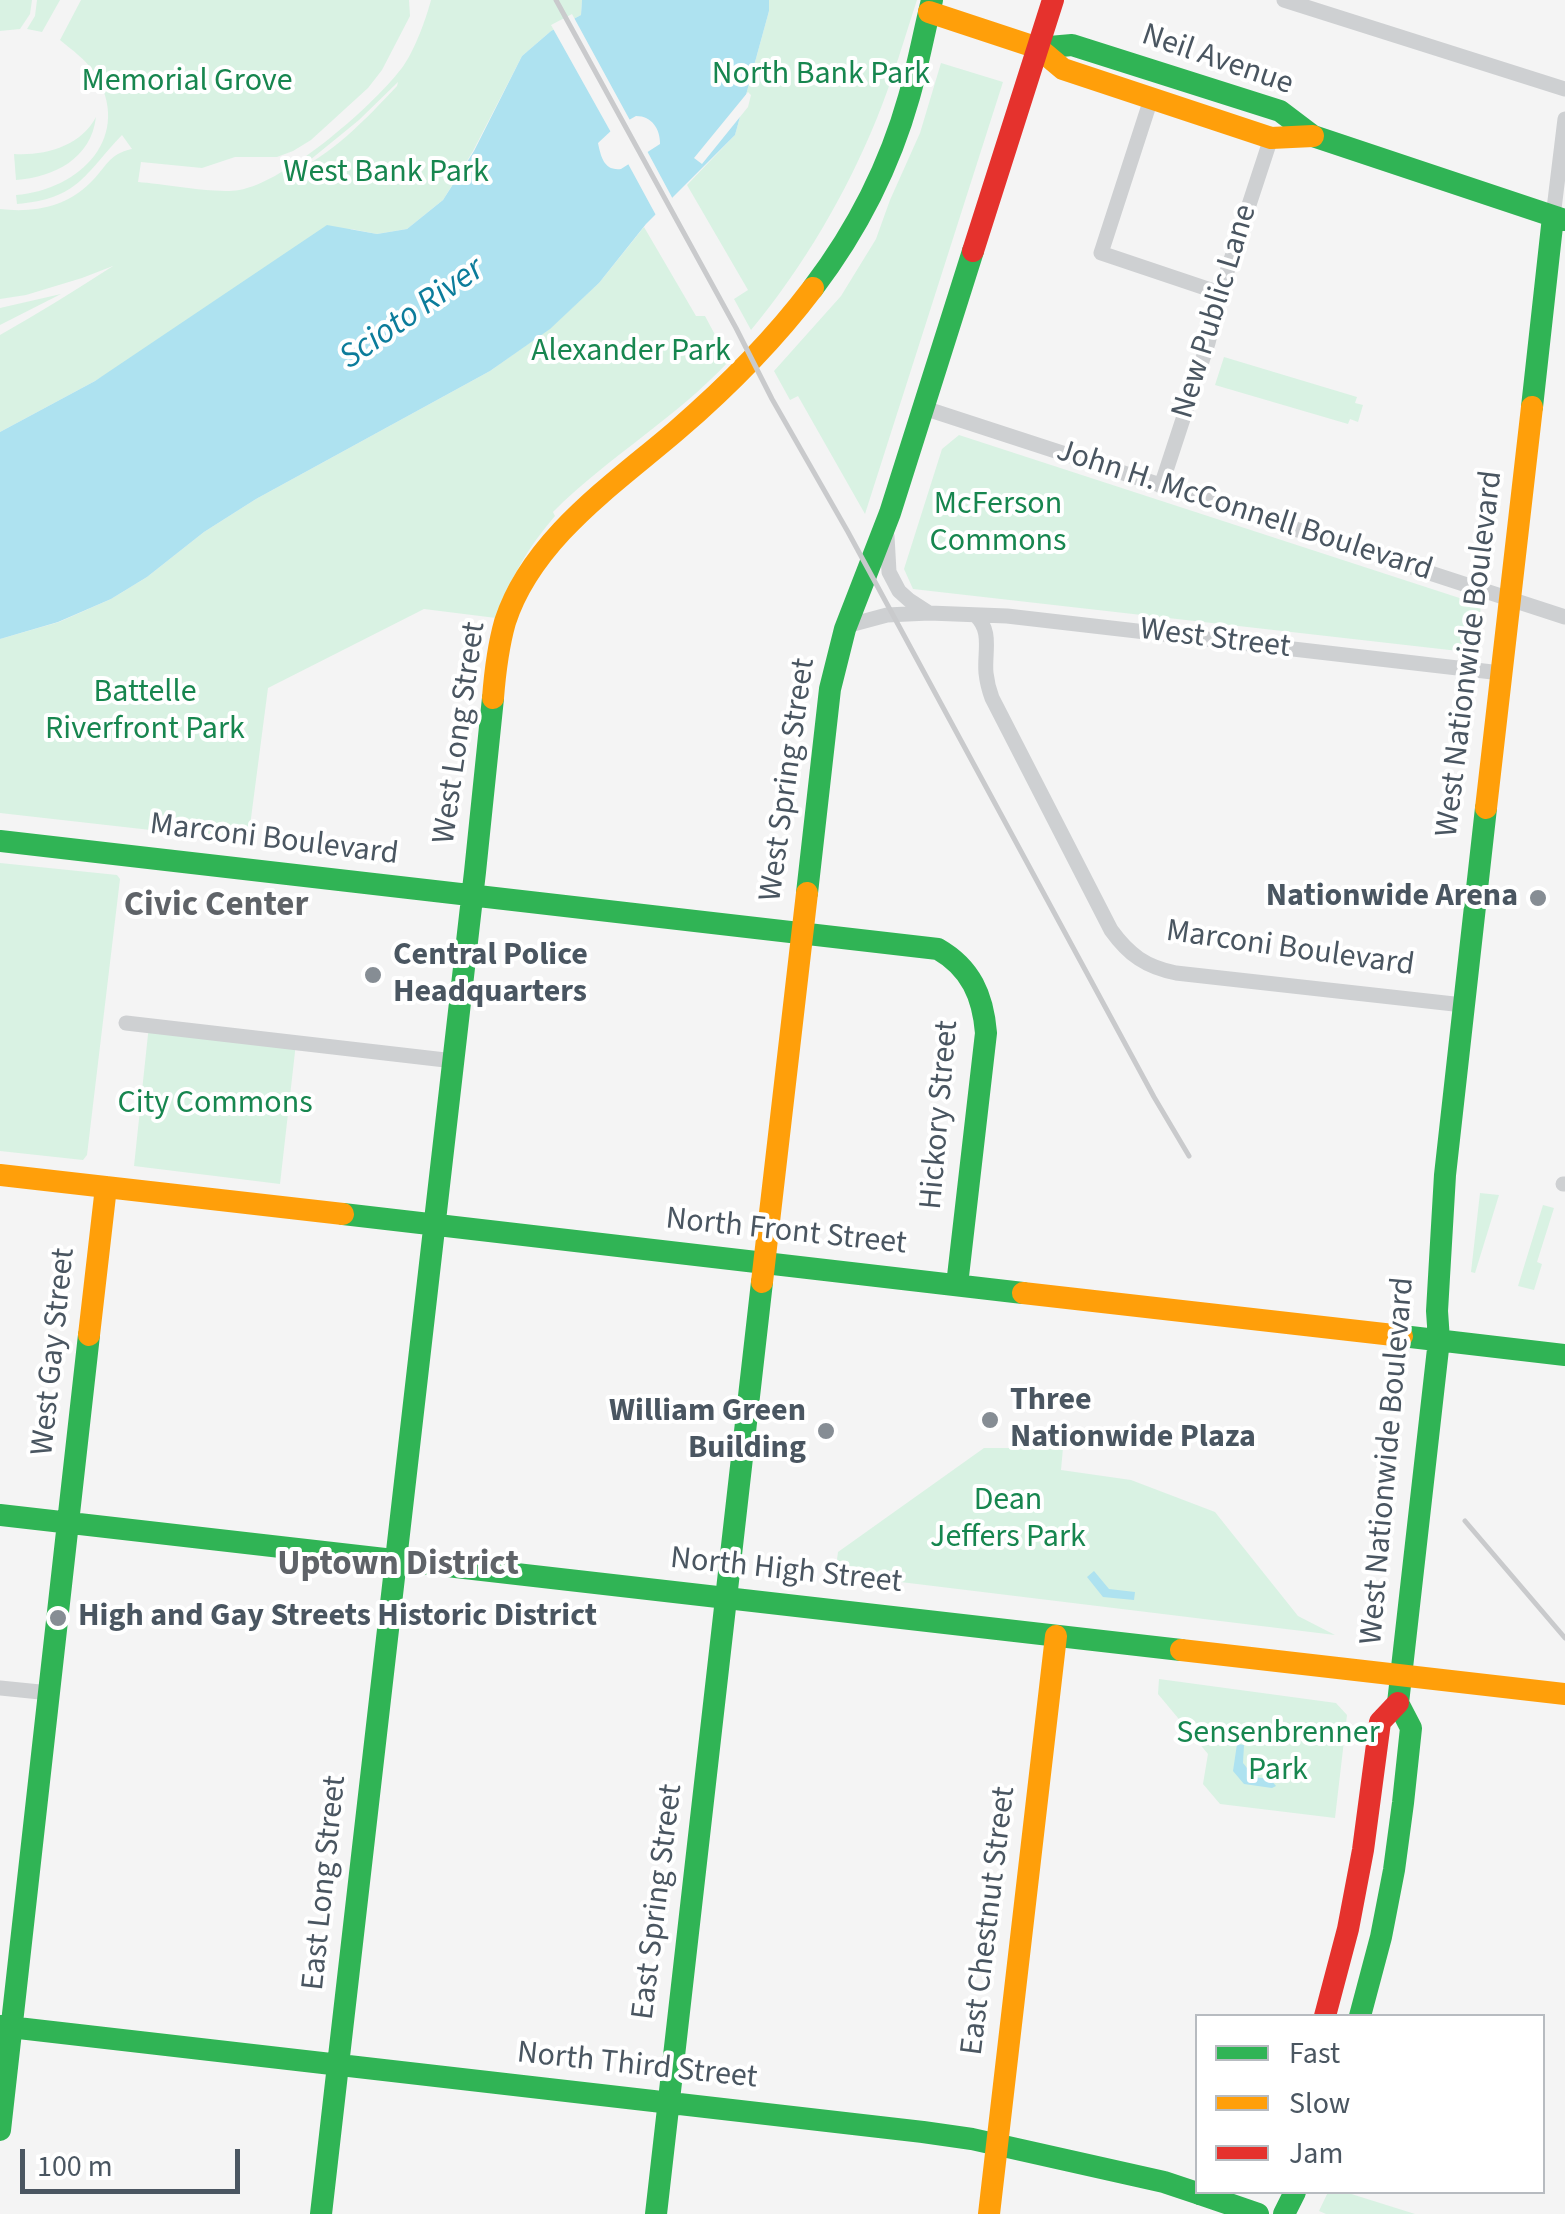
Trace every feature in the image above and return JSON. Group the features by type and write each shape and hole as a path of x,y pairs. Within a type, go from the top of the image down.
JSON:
{"main road":[{"name":"West Spring Street","path":"726,1598 830,689 846,626 886,523 1053,0"},
{"name":"Neil Avenue","path":"930,6 1038,48 1063,69 1271,138"},
{"name":"West Long Street","path":"396,1560 501,640 510,611 550,542 571,519 704,406 829,268 859,220 894,145 930,6"},
{"name":"Neil Avenue","path":"1038,48 1072,45 1280,111 1313,136 1559,218"},
{"path":"1271,138 1280,127 1313,136"},
{"name":"West Nationwide Boulevard","path":"1398,1703 1439,1340 1441,1223 1463,1005 1559,218"},
{"name":"Marconi Boulevard","path":"0,841 923,946 938,949 955,960"},
{"name":"Hickory Street","path":"955,960 980,992 986,1013 958,1284"},
{"name":"North Front Street","path":"0,1176 1565,1354"},
{"name":"West Gay Street","path":"0,2130 6,2027 50,1693 106,1187"},
{"name":"North High Street","path":"0,1515 1559,1693"},
{"name":"East Long Street","path":"321,2214 396,1560"},
{"name":"East Spring Street","path":"656,2214 726,1598"},
{"name":"East Chestnut Street","path":"989,2214 1056,1636"},
{"path":"1326,2014 1348,1929 1380,1722 1398,1703 1411,1728 1403,1803 1387,1906 1360,2014"},
{"name":"North Third Street","path":"6,2027 923,2132 998,2145 1195,2193"},
{"name":"North Third Street","path":"1199,2194 1258,2214"}],"street":[{"path":"1284,0 1565,89"},
{"path":"1151,99 1101,253 1220,293"},
{"name":"West Nationwide Boulevard","path":"1559,218 1565,119"},
{"name":"New Public Lane","path":"1162,486 1271,138"},
{"name":"John H. McConnell Boulevard","path":"924,408 1565,617"},
{"path":"886,523 889,572 901,594 929,613"},
{"name":"West Street","path":"846,626 887,614 1007,616 1502,673"},
{"name":"Marconi Boulevard","path":"975,615 986,630 986,674 992,698 1111,930 1130,954 1157,969 1176,973 1463,1005"},
{"path":"126,1022 454,1061"},
{"path":"0,1688 50,1693"}],"green space":[{"path":"0,0 32,0 30,14 20,29 0,31"},
{"path":"37,0 60,0 42,32 27,29 35,16"},
{"path":"81,0 409,0 410,16 382,70 311,140 293,151 277,157 235,157 202,168 141,162 138,182 229,191 258,184 280,173 329,139 373,100 408,58 431,0 582,0 581,15 551,31 522,56 443,200 407,229 377,234 351,229 95,381 0,432 0,335 113,266 26,295 0,299 0,209 37,209 60,203 81,191 112,158 132,149 122,135 67,191 17,204 16,195 61,183 80,171 104,138 108,118 105,95 90,67 60,40","holes":["398,82 333,147 289,174 359,120"]},
{"name":"North Bank Park","path":"769,0 917,0 883,103 852,174 806,255 751,330 734,299 748,290 687,185 735,135"},
{"name":"North Bank Park","path":"941,63 1003,82 865,514 798,396 790,400 774,371 841,296 876,239 920,133"},
{"path":"96,117 93,132 79,155 57,170 16,180 14,154 61,147 81,135"},
{"name":"Battelle Riverfront Park","path":"644,227 696,316 705,316 729,361 687,401 553,512 555,516 514,577 496,618 424,609 268,688 248,841 0,813 0,639 59,622 111,599 256,499 490,371 549,329 599,283"},
{"path":"61,294 0,325 0,308"},
{"path":"1224,357 1357,397 1355,403 1363,405 1358,422 1350,419 1348,424 1215,385"},
{"name":"McFerson Commons","path":"959,435 1481,605 1476,653 913,589 904,569 942,449"},
{"path":"0,863 117,875 120,879 87,1155 83,1160 0,1151"},
{"name":"City Commons","path":"149,1025 296,1043 280,1184 134,1166"},
{"path":"1480,1193 1499,1195 1475,1273 1471,1272"},
{"path":"1543,1205 1554,1208 1537,1262 1542,1264 1534,1290 1518,1286"},
{"name":"Dean Jeffers Park","path":"984,1448 1063,1448 1061,1470 1131,1480 1215,1512 1298,1616 1335,1635 835,1574 838,1552"},
{"name":"Sensenbrenner Park","path":"1159,1679 1336,1703 1347,1715 1335,1818 1220,1804 1203,1784 1208,1754 1158,1694"},
{"path":"1327,2194 1351,2194 1415,2214 1326,2214 1319,2211"}],"water":[{"name":"Scioto River","path":"582,0 769,0 735,135 646,224 599,283 550,329 490,371 256,499 111,599 58,622 0,639 0,432 95,381 327,225 377,234 407,229 443,200 474,151 522,56 551,31 581,15","holes":["636,116 654,124 660,144 621,169 611,168 602,158 598,143"]},
{"path":"1094,1571 1109,1589 1135,1592 1134,1600 1103,1597 1087,1577"},
{"path":"1237,1744 1244,1745 1243,1763 1254,1777 1270,1779 1276,1786 1244,1784 1233,1771"}],"pier":[{"path":"572,14 632,124 613,136 551,25"},
{"path":"748,92 748,107 702,164 694,158"},
{"path":"646,149 675,203 658,219 626,160"}],"railway":[{"path":"556,0 1189,1156"},
{"path":"1465,1521 1565,1638"}],"traffic: fast":[{"path":"813,288 844,244 892,149 932,0"},
{"path":"1038,48 1072,45 1280,111 1313,136 1565,220"},
{"path":"1532,407 1553,217"},
{"path":"807,893 830,689 845,629 890,513 973,251"},
{"path":"338,2065 493,698"},
{"path":"1361,2014 1394,1870 1411,1728 1398,1703 1439,1340 1437,1311 1445,1175 1486,808"},
{"path":"0,841 938,949 959,965 973,984 986,1033 957,1285"},
{"path":"343,1214 1023,1293"},
{"path":"656,2214 762,1282"},
{"path":"0,2130 89,1335"},
{"path":"1402,1336 1565,1355"},
{"path":"0,1515 1181,1650"},
{"path":"0,2026 923,2132 972,2139 1195,2192"},
{"path":"321,2214 338,2065"},
{"path":"1200,2194 1258,2214"},
{"path":"1284,2214 1294,2194"}],"traffic: slow":[{"path":"929,12 1038,48 1063,69 1271,138 1313,136"},
{"path":"493,698 505,622 518,592 554,539 601,493 731,381 813,288"},
{"path":"1486,808 1532,407"},
{"path":"762,1282 807,893"},
{"path":"0,1175 343,1214"},
{"path":"89,1335 106,1187"},
{"path":"1023,1293 1402,1336"},
{"path":"989,2214 1056,1636"},
{"path":"1181,1650 1565,1694"}],"traffic: jam":[{"path":"973,251 1053,0"},
{"path":"1326,2014 1363,1850 1380,1722 1398,1703"}],"place":[{"name":"Nationwide Arena","path":"1538,898"},
{"name":"Central Police Headquarters","path":"373,975"},
{"name":"Three Nationwide Plaza","path":"990,1420"},
{"name":"William Green Building","path":"826,1431"},
{"name":"High and Gay Streets Historic District","path":"58,1618"}],"district":[{"name":"Civic Center","path":"216,907"},
{"name":"Uptown District","path":"398,1566"}],"park label":[{"name":"Memorial Grove","path":"187,83"},
{"name":"West Bank Park","path":"386,174"},
{"name":"Alexander Park","path":"631,353"}]}
